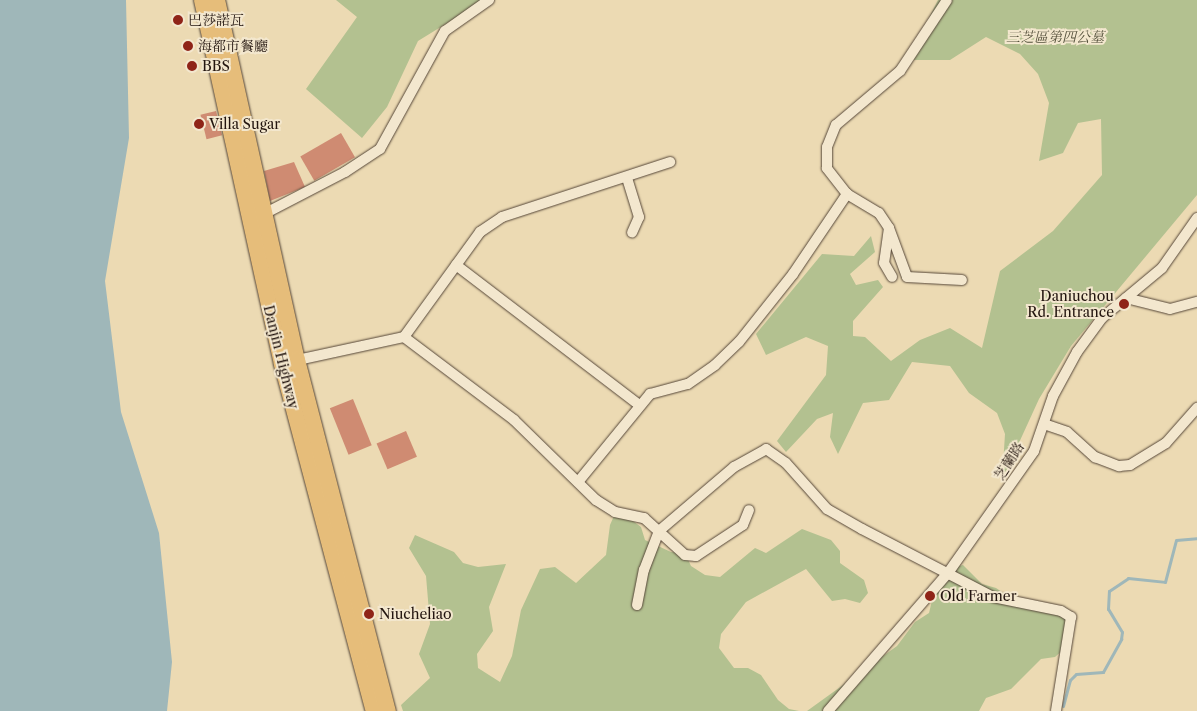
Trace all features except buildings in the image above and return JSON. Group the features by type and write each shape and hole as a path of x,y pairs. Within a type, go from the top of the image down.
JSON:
{"main road":[{"name":"Danjin Highway","path":"202,0 374,711"},
{"name":"Danjin Highway","path":"217,0 256,217"},
{"name":"Danjin Highway","path":"290,362 388,711"}],"street":[{"path":"256,217 345,172 380,149 439,39 489,0"},
{"path":"947,0 900,71 836,125 827,147 827,168 847,194 879,213 889,228 907,277 962,280"},
{"path":"290,362 404,337 480,232 502,217 627,178 670,162"},
{"path":"627,178 639,218 632,233"},
{"path":"578,482 638,404 650,394 688,384 715,365 739,342 793,274 847,194"},
{"name":"芝蘭路","path":"828,711 948,573 1034,451 1044,424 1077,352 1102,318 1162,268 1197,218"},
{"path":"889,228 884,263 892,277"},
{"path":"456,265 638,404"},
{"path":"1126,298 1170,310 1197,302"},
{"path":"404,337 514,420 578,482 616,512 644,518 676,549 696,556 742,525 749,510"},
{"path":"1044,424 1067,432 1095,457 1119,466 1130,465 1166,443 1197,408"},
{"path":"637,605 644,570 659,531 734,467 766,449 786,463 827,509 993,597 1061,611 1071,617 1056,711"}],"green space":[{"path":"336,0 494,0 478,4 418,41 387,107 362,138 306,89 357,17"},
{"name":"三芝區第四公墓","path":"938,0 1197,0 1197,195 1071,346 1039,399 1002,480 1005,434 997,413 969,393 950,366 912,362 889,400 863,403 838,454 830,437 833,413 817,419 786,452 777,441 826,375 828,346 806,337 766,355 756,334 822,254 854,256 871,236 875,252 850,274 856,285 878,280 883,287 853,321 853,336 865,337 891,361 920,340 950,328 982,348 1000,271 1053,231 1102,175 1101,119 1078,123 1063,153 1039,161 1049,103 1038,74 1020,54 986,37 950,60 908,60"},
{"path":"617,509 641,527 645,540 671,552 685,553 691,566 705,575 720,577 755,548 766,553 802,529 831,540 840,551 840,563 864,580 868,593 860,603 845,599 832,601 806,569 746,602 721,634 719,648 734,668 748,668 761,675 778,700 789,709 799,711 403,711 401,705 430,678 419,654 430,624 426,576 409,548 415,535 454,552 463,563 478,567 506,564 489,607 493,631 477,654 478,668 500,682 512,656 521,610 540,569 555,567 576,583 606,555 610,525"},
{"path":"963,565 982,584 996,588 1020,604 1050,603 1070,623 1064,649 1055,657 1041,659 1011,689 986,698 979,711 807,711 897,646 915,622 929,613 937,580 949,569"}],"water":[{"path":"0,0 126,0 129,138 105,281 121,412 159,533 172,662 167,711 0,711"}],"waterway":[{"path":"1063,706 1070,680 1076,674 1103,672 1121,639 1122,632 1108,609 1109,591 1128,578 1165,582 1176,540 1197,538"}],"place":[{"name":"巴莎諾瓦","path":"178,20"},
{"name":"海都市餐廳","path":"188,46"},
{"name":"BBS","path":"192,66"},
{"name":"Villa Sugar","path":"199,124"},
{"name":"Daniuchou Rd. Entrance","path":"1124,304"},
{"name":"Old Farmer","path":"930,596"},
{"name":"Niucheliao","path":"369,614"}]}
